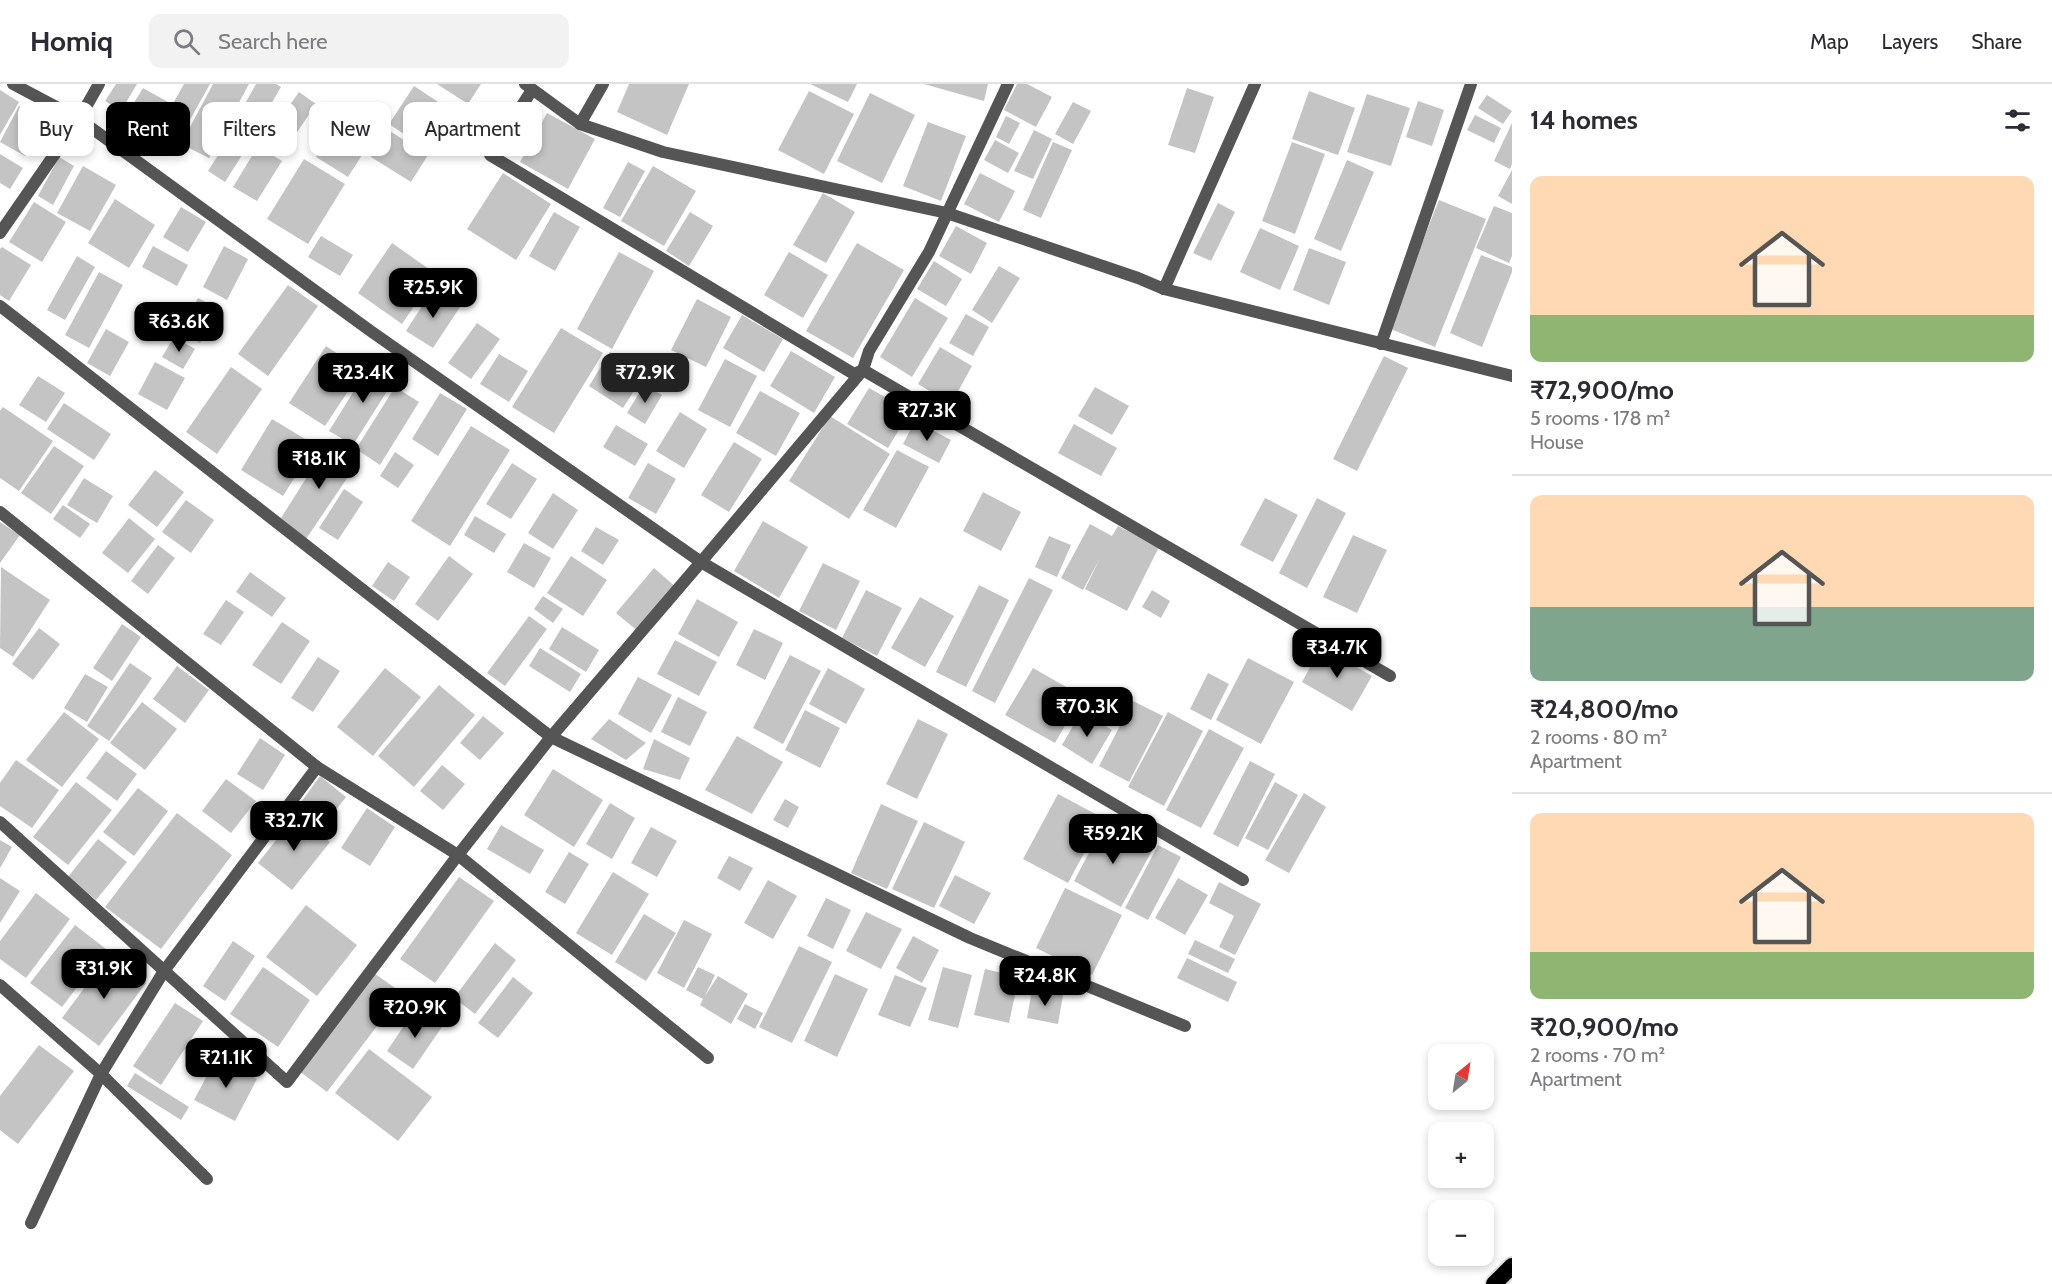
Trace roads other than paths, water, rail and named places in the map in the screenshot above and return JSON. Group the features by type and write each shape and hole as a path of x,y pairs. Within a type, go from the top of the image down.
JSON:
{"highway":[{"path":"1494,1284 1512,1266"}],"street":[{"path":"13,84 47,102"},
{"path":"89,102 99,84"},
{"path":"580,124 603,84"},
{"path":"0,822 287,1082 458,855 551,737 862,370 869,351 929,252 1008,84"},
{"path":"1164,289 1255,84"},
{"path":"1381,344 1472,84"},
{"path":"862,370 854,374 490,155 528,87 580,124 663,152 947,213 1164,289 1512,376"},
{"path":"94,130 372,332 701,562 1243,880"},
{"path":"0,233 53,156"},
{"path":"0,306 551,737 970,938 1185,1026"},
{"path":"862,370 1390,676"},
{"path":"0,512 317,767 458,855 708,1058"},
{"path":"31,1223 100,1074 164,971 317,767"},
{"path":"0,985 100,1074 207,1179"}]}
